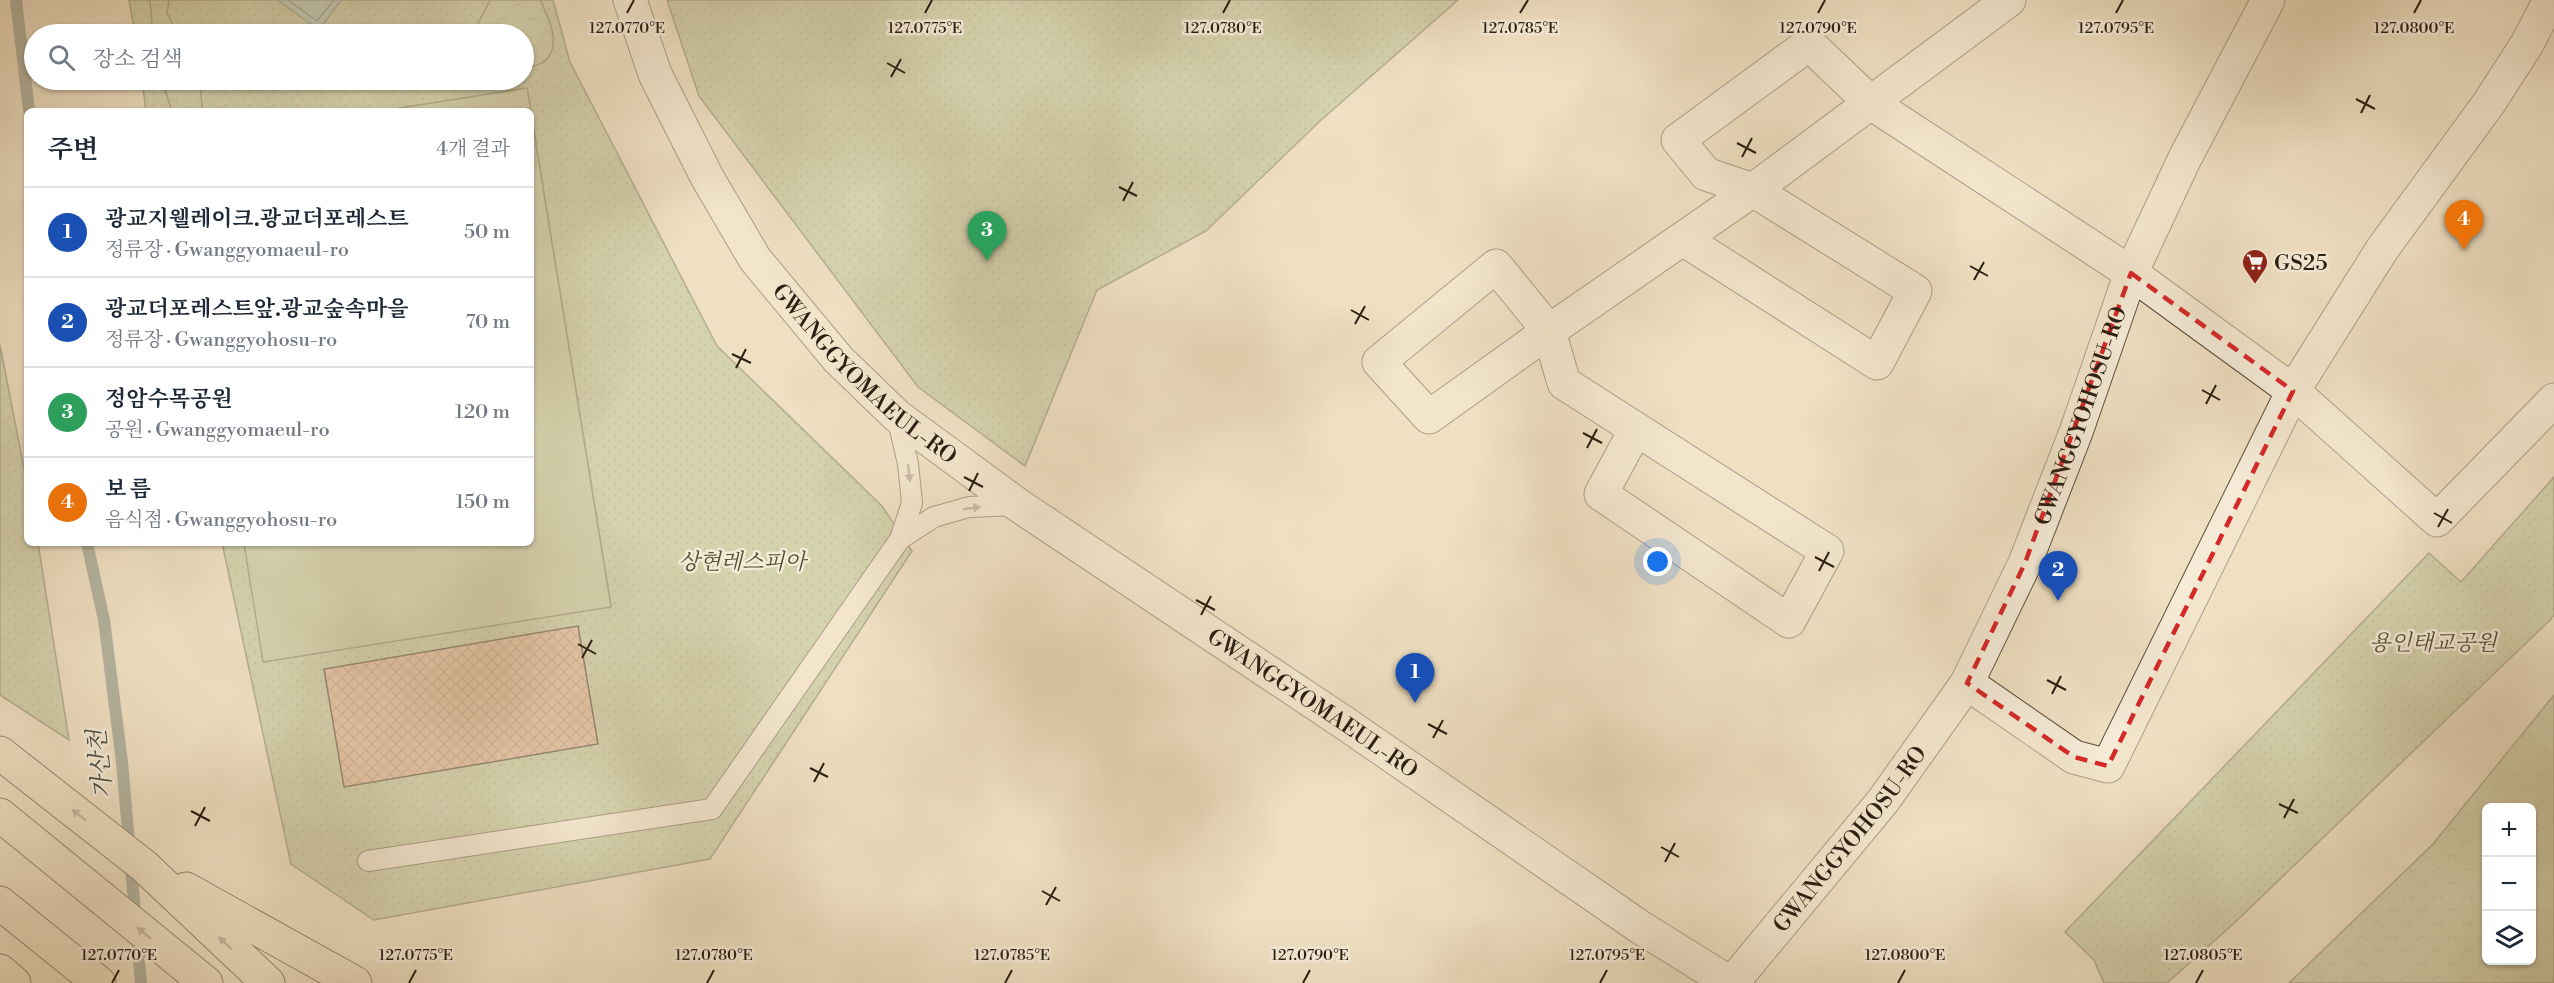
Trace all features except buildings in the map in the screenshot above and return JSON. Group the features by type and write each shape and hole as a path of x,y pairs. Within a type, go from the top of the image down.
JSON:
{"highway":[{"path":"4,756 144,866 268,983"},
{"path":"12,824 206,983"},
{"path":"144,866 355,983"},
{"path":"0,903 99,983"},
{"path":"0,971 14,983"}],"street":[{"name":"GWANGGYOMAEUL-RO","path":"630,0 655,74 707,177 755,259 838,359 897,416 1018,505 1355,730 1640,927 1731,983"},
{"path":"1636,429 1601,494 1790,621 1827,551 1564,383 1549,331 1496,266 1378,362 1429,417 1549,331 1753,190 2009,0"},
{"name":"GWANGGYOHOSU-RO","path":"1731,983 1883,801 1967,683 2025,563 2076,432 2131,273 2184,158 2268,0"},
{"path":"1967,683 2074,757 2108,766 2293,391 2383,248 2489,103 2527,44 2550,0"},
{"path":"1683,239 1876,363 1915,291 1753,190 1706,174 1678,140 1809,44 1871,103 2131,273 2293,391 2437,520 2554,400"}],"lane":[{"path":"368,861 712,809 900,539 912,503 908,465 897,416"},
{"path":"900,539 934,517 969,507 1018,505"}],"highlighted area":[{"path":"2131,273 2293,391 2108,766 2074,757 1967,683 2025,563"}],"green space":[{"path":"129,0 150,0 152,24 133,24"},
{"path":"150,0 169,0 167,13 173,24 152,24"},
{"path":"169,0 278,0 311,24 173,24 167,13"},
{"path":"341,0 490,0 478,24 323,24"},
{"path":"490,0 540,0 552,30 551,53 546,60 534,66 534,24 478,24"},
{"name":"상현레스피아","path":"540,0 553,0 570,62 717,346 882,506 912,551 710,859 374,920 291,864 223,546 245,546 264,662 611,606 534,131 534,108 530,108 527,90 534,90 534,66 545,61 550,22"},
{"path":"667,0 1458,0 1320,121 1206,231 1097,290 1025,466 918,387 699,96"},
{"path":"143,90 165,90 171,108 146,108"},
{"path":"165,90 200,90 201,92 202,108 171,108"},
{"name":"상현레스피아","path":"200,90 514,90 400,108 202,108"},
{"path":"514,90 527,90 530,108 400,108"},
{"path":"534,132 611,607 263,662 244,546 534,546"},
{"path":"0,345 24,469 24,546 38,546 69,740 0,695"},
{"name":"용인태교공원","path":"2554,477 2554,615 2549,621 2230,927 2167,983 2104,983 2094,960 2065,932 2429,553 2461,582"},
{"path":"2554,695 2554,983 2289,983 2433,844"}],"water":[{"path":"278,0 341,0 323,24 311,24"}],"waterway":[{"name":"가산천","path":"16,0 24,68"},
{"name":"가산천","path":"27,90 29,108"},
{"name":"가산천","path":"88,546 104,620 122,762 141,983"}],"place":[{"name":"보 름","path":"2464,250"},
{"name":"정암수목공원","path":"987,261"},
{"name":"GS25","path":"2255,285"},
{"name":"광교더포레스트앞.광교숲속마을","path":"2058,601"},
{"name":"광교지웰레이크.광교더포레스트","path":"1415,703"}]}
